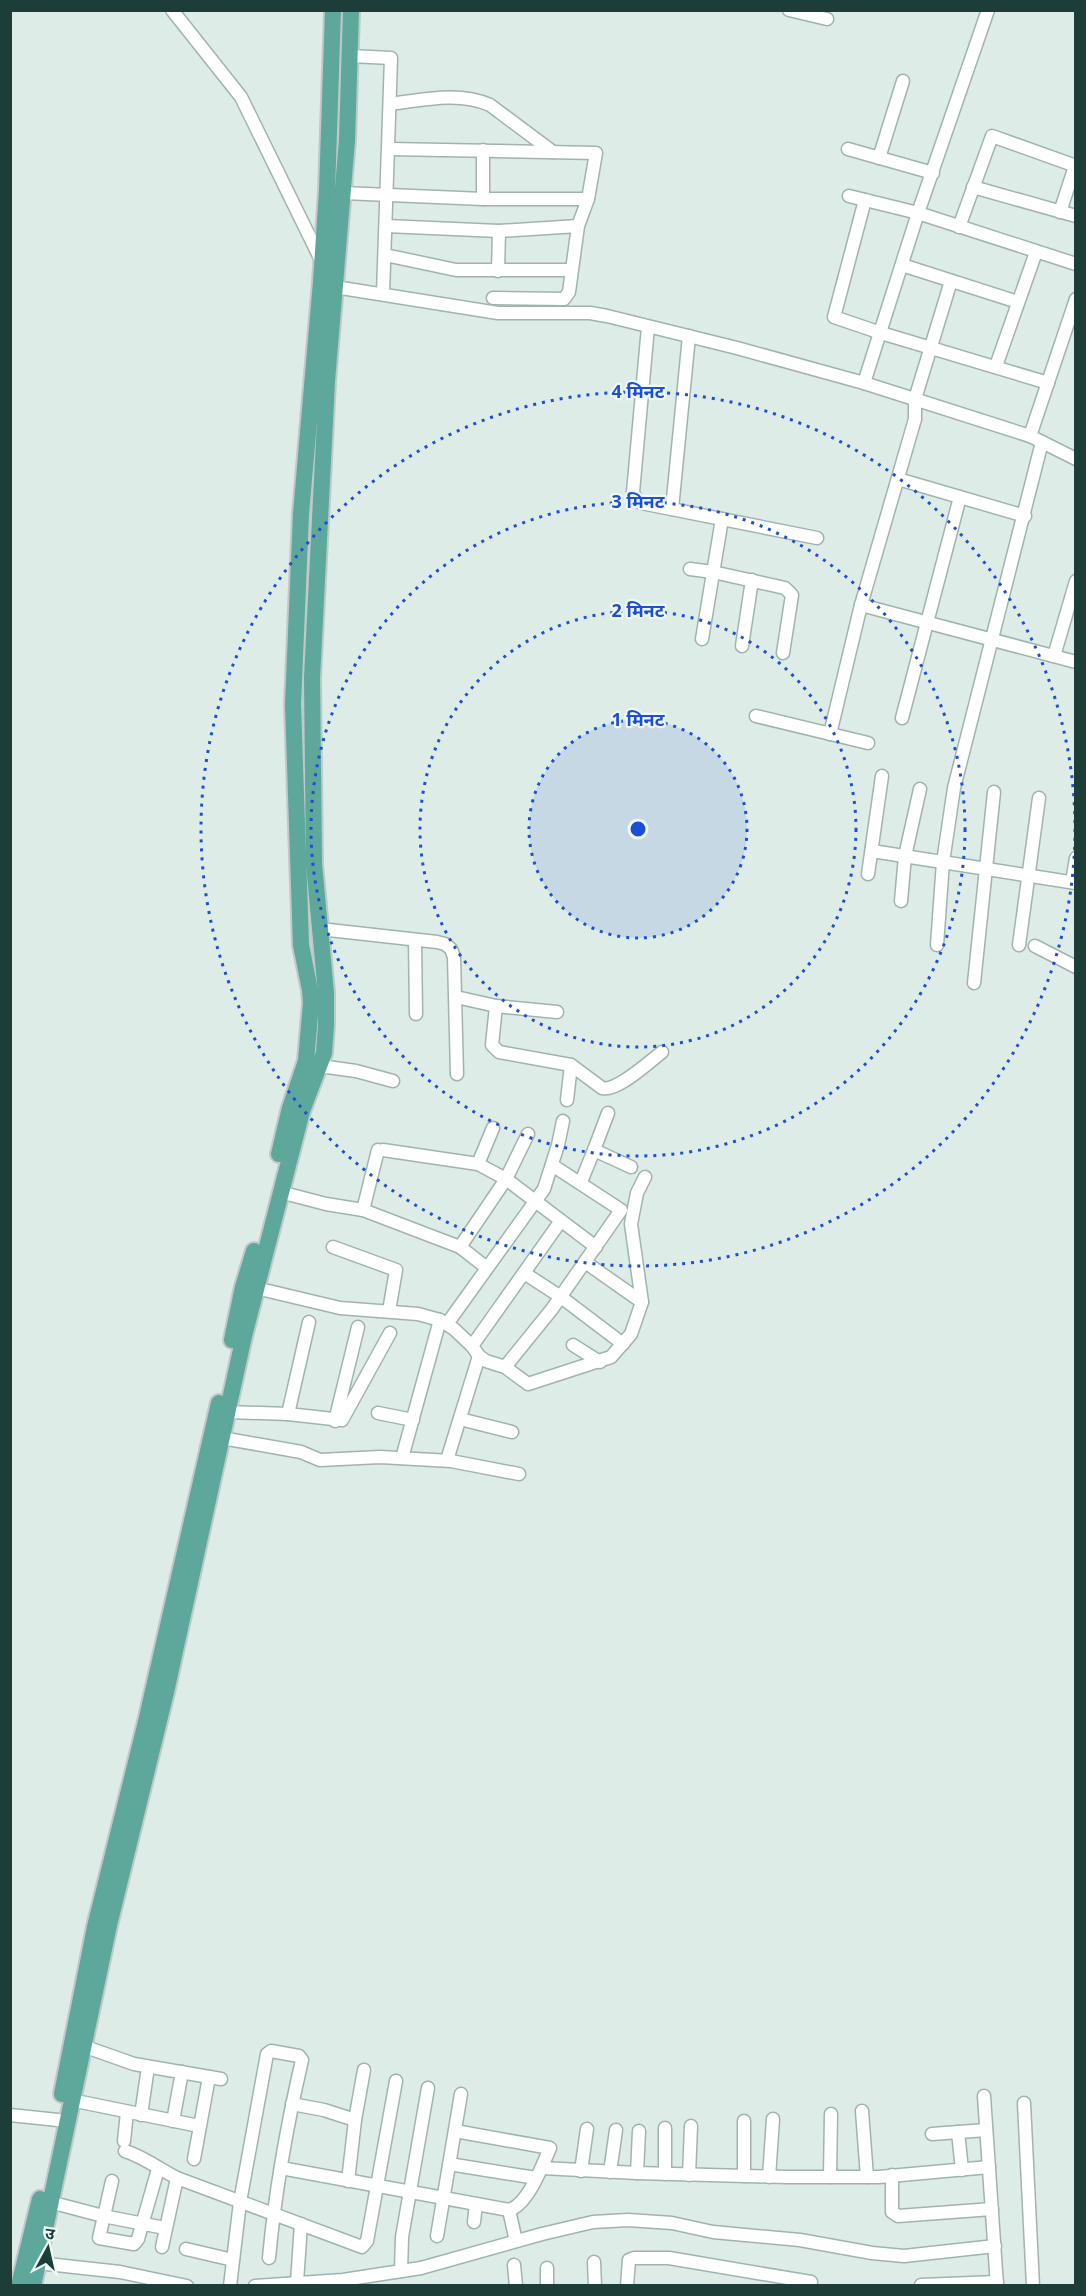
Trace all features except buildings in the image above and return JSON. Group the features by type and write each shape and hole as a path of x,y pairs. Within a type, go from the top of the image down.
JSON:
{"main road":[{"path":"19,2286 58,2120 66,2063 95,1927 147,1719 243,1287 280,1192 302,1111 324,1053 326,993 314,864 312,678 327,381 326,310 322,262 327,191 333,10"},
{"path":"33,2286 70,2100 256,1288 290,1108 306,1061 311,1003 301,945 293,704 300,514 326,310 335,287 347,140 351,10"}],"street":[{"path":"172,10 241,97 322,262"},
{"path":"789,10 827,19"},
{"path":"864,383 918,213 988,10"},
{"path":"350,56 392,58 383,294"},
{"path":"879,158 903,81"},
{"path":"390,104 440,98 481,101 490,105 553,152"},
{"path":"959,227 992,136 1075,166 1060,212"},
{"path":"389,149 596,153 588,199 578,226 569,292 564,299 493,298"},
{"path":"848,149 933,173"},
{"path":"483,150 483,199"},
{"path":"973,187 1076,216"},
{"path":"343,193 483,199 588,199"},
{"path":"849,196 918,213 1076,264"},
{"path":"865,200 834,317 1048,383"},
{"path":"387,226 499,231 578,226"},
{"path":"498,271 499,231"},
{"path":"996,366 1036,252"},
{"path":"385,255 456,270 571,270"},
{"path":"902,265 1018,302"},
{"path":"830,734 861,604 915,419 915,399 951,281"},
{"path":"335,287 498,313 590,313 688,336 864,383 1030,436 1076,459"},
{"path":"1030,436 1076,299"},
{"path":"648,327 633,492 636,499 641,503 817,538"},
{"path":"672,509 688,336"},
{"path":"937,945 943,862 954,788 1042,442"},
{"path":"898,479 1025,516"},
{"path":"902,718 960,497"},
{"path":"702,639 722,519"},
{"path":"690,569 752,580 790,591 792,595 783,653"},
{"path":"742,646 752,580"},
{"path":"1054,656 1076,581"},
{"path":"861,604 1076,662"},
{"path":"756,716 868,743"},
{"path":"868,874 882,776"},
{"path":"901,901 905,856 920,789"},
{"path":"974,983 994,792"},
{"path":"1019,945 1039,798"},
{"path":"872,851 1074,883 1076,858"},
{"path":"320,928 437,942 446,944 451,949 454,957 456,997 457,1074"},
{"path":"415,941 416,1014"},
{"path":"1035,946 1076,967"},
{"path":"456,997 496,1006 557,1012"},
{"path":"496,1006 492,1045 499,1052 571,1065 602,1088 614,1088 662,1052"},
{"path":"567,1100 571,1065"},
{"path":"320,1066 356,1071 393,1081"},
{"path":"581,1182 608,1113"},
{"path":"402,1458 443,1322 487,1268 544,1189 558,1145 562,1121"},
{"path":"478,1164 493,1128"},
{"path":"460,1247 506,1179 528,1134"},
{"path":"363,1210 381,1150 478,1164 506,1179 560,1222 596,1246"},
{"path":"594,1150 631,1167"},
{"path":"505,1367 561,1297 621,1210 552,1165"},
{"path":"256,1288 340,1308 418,1314 443,1322 486,1362 505,1367 528,1384 611,1357 631,1334 642,1302 631,1224 637,1193 645,1177"},
{"path":"280,1192 326,1204 363,1210 460,1247 487,1268"},
{"path":"447,1460 460,1419 476,1351 524,1273 560,1222"},
{"path":"333,1247 396,1270 389,1311"},
{"path":"585,1262 642,1302"},
{"path":"524,1273 561,1297 623,1344"},
{"path":"288,1414 309,1322"},
{"path":"335,1421 358,1328"},
{"path":"228,1412 288,1414 335,1421 344,1419 390,1333"},
{"path":"573,1345 600,1362"},
{"path":"378,1413 413,1420"},
{"path":"460,1419 513,1432"},
{"path":"222,1438 302,1452 320,1460 380,1456 447,1460 519,1474"},
{"path":"83,2046 148,2067 215,2078 199,2126 194,2159"},
{"path":"230,2286 240,2202 268,2052 301,2057 273,2214 269,2258"},
{"path":"141,2115 148,2067"},
{"path":"348,2181 364,2070"},
{"path":"174,2121 182,2072"},
{"path":"127,2112 125,2146 158,2169 358,2247 364,2246 378,2186 396,2081"},
{"path":"402,2271 400,2249 428,2088"},
{"path":"437,2236 460,2094"},
{"path":"921,2285 997,2284 984,2096"},
{"path":"70,2100 199,2126"},
{"path":"1024,2103 1033,2286"},
{"path":"291,2104 324,2110 355,2120"},
{"path":"862,2111 867,2176"},
{"path":"830,2177 831,2114"},
{"path":"10,2115 58,2120"},
{"path":"769,2176 772,2119"},
{"path":"744,2121 744,2176"},
{"path":"689,2175 691,2126"},
{"path":"665,2128 665,2174"},
{"path":"580,2170 586,2129"},
{"path":"610,2172 616,2130"},
{"path":"932,2134 986,2130"},
{"path":"281,2168 509,2210 520,2204 539,2173 550,2148 454,2131"},
{"path":"637,2173 639,2131"},
{"path":"958,2132 962,2169"},
{"path":"449,2164 539,2173 580,2170 689,2175 830,2177 892,2175 989,2167"},
{"path":"112,2181 99,2238 134,2244 158,2169"},
{"path":"892,2175 892,2212 898,2216 992,2210"},
{"path":"162,2247 177,2178"},
{"path":"50,2202 165,2228"},
{"path":"474,2222 476,2204"},
{"path":"509,2210 516,2241"},
{"path":"255,2286 343,2280 402,2271 593,2222 628,2220 672,2223 713,2232 800,2240 872,2253 904,2256 995,2246"},
{"path":"297,2282 301,2224"},
{"path":"186,2249 233,2260"},
{"path":"627,2286 629,2260 634,2258 669,2258 811,2282"},
{"path":"594,2262 595,2286"},
{"path":"38,2263 120,2272 187,2286"},
{"path":"514,2265 516,2286"},
{"path":"547,2268 547,2286"},
{"path":"747,2286 749,2272"}]}
